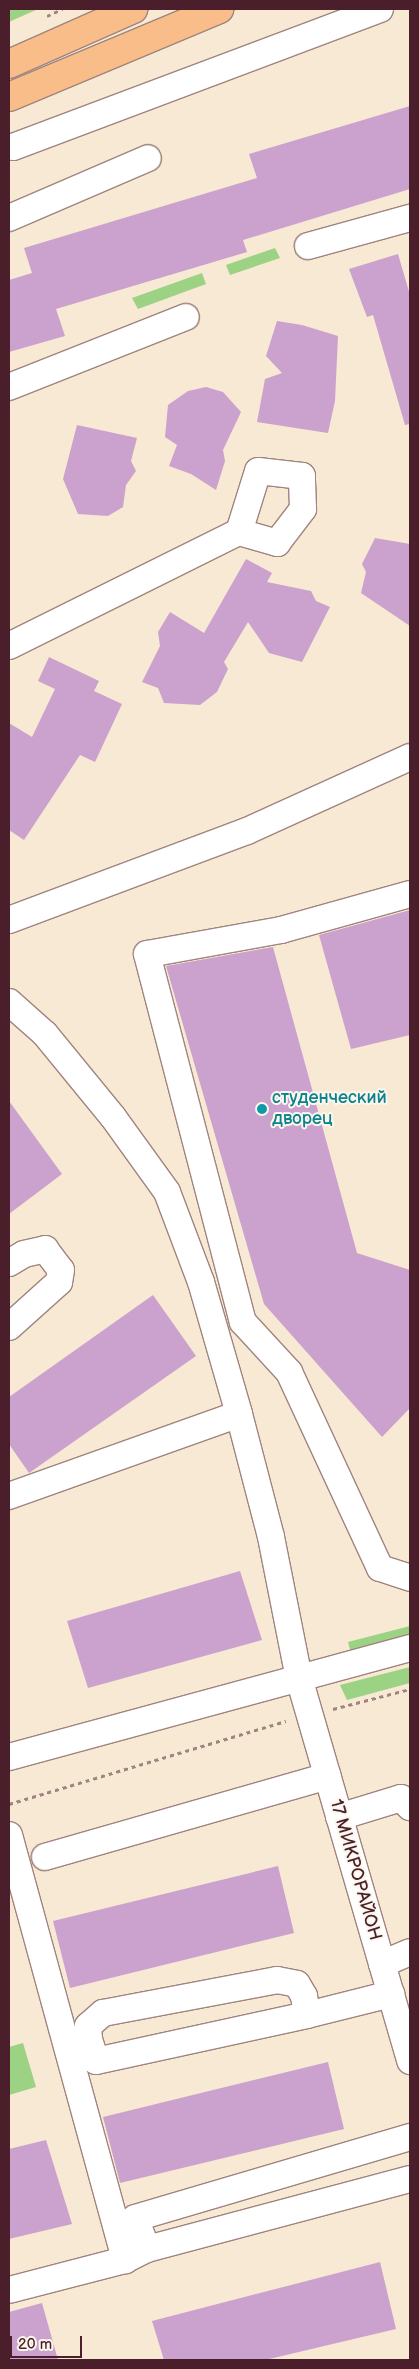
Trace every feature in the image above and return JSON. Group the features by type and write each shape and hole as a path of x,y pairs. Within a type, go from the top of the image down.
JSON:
{"main road":[{"path":"9,64 133,9"},
{"path":"9,97 218,9"}],"street":[{"path":"13,147 380,9"},
{"path":"9,218 148,158"},
{"path":"308,246 410,218"},
{"path":"9,387 186,318"},
{"path":"9,646 238,532"},
{"path":"9,920 247,831 410,756"},
{"path":"410,894 281,930 147,954 243,1322 289,1372 380,1568 410,1578"},
{"name":"17 МИКРОРАЙОН","path":"9,1002 45,1034 113,1117 167,1192 201,1282 239,1414 271,1537 299,1678 410,2061"},
{"path":"9,1263 24,1254 45,1249 61,1270 59,1282 9,1327"},
{"path":"9,1496 239,1414"},
{"path":"9,1758 410,1648"},
{"path":"45,1857 328,1776"},
{"path":"339,1816 401,1798 410,1807"},
{"path":"11,1851 136,2255"},
{"path":"382,1964 410,1952"},
{"path":"307,2015 304,1996 297,1984 276,1980 103,2013 91,2020 88,2026 89,2040 96,2062 307,2015 391,1994"},
{"path":"136,2255 135,2218 410,2137"},
{"path":"9,2290 410,2179"}],"path":[{"path":"325,1711 410,1689"},
{"path":"9,1804 286,1721"}],"green space":[{"path":"13,9 38,9 9,22 9,11"},
{"path":"275,248 280,258 230,275 226,265"},
{"path":"202,273 206,284 138,309 132,298"},
{"path":"410,1626 410,1637 351,1653 348,1642"},
{"path":"410,1667 410,1683 347,1700 340,1685"},
{"path":"23,2043 36,2087 9,2095 9,2047"}],"building":[{"path":"410,106 410,189 243,240 247,252 56,309 65,336 9,352 9,280 32,273 24,248 257,178 249,154"},
{"path":"398,254 410,295 410,424 405,425 373,315 367,317 349,269"},
{"path":"277,321 302,325 338,336 335,401 328,433 257,422 265,379 282,373 266,356"},
{"path":"206,387 223,392 241,412 223,450 225,461 216,490 191,474 169,466 177,445 165,437 168,405 188,391"},
{"path":"77,425 137,438 131,461 136,471 126,485 123,507 108,516 78,514 63,479"},
{"path":"375,538 410,544 410,626 361,593 366,572 362,564"},
{"path":"246,559 272,573 267,582 311,591 316,601 330,607 302,662 269,653 248,622 224,662 228,669 217,692 200,705 164,703 158,688 142,682 160,646 158,632 170,612 204,633"},
{"path":"49,657 99,681 94,691 122,704 95,762 80,755 24,840 9,830 9,723 32,737 55,689 38,681"},
{"path":"410,910 410,1035 351,1049 319,935"},
{"name":"студенческий дворец","path":"273,947 357,1253 410,1270 410,1408 382,1437 264,1304 166,966"},
{"path":"9,1101 62,1174 9,1214"},
{"path":"153,1295 196,1356 29,1473 9,1444 9,1397"},
{"path":"240,1571 262,1640 88,1688 67,1621"},
{"path":"278,1866 294,1933 70,1988 53,1921"},
{"path":"328,2062 344,2129 120,2183 103,2117"},
{"path":"46,2140 72,2224 9,2239 9,2149"},
{"path":"380,2262 396,2329 265,2360 164,2360 152,2321"},
{"path":"42,2303 58,2360 9,2360 9,2312"}],"place":[{"name":"студенческий дворец","path":"262,1109"}]}
